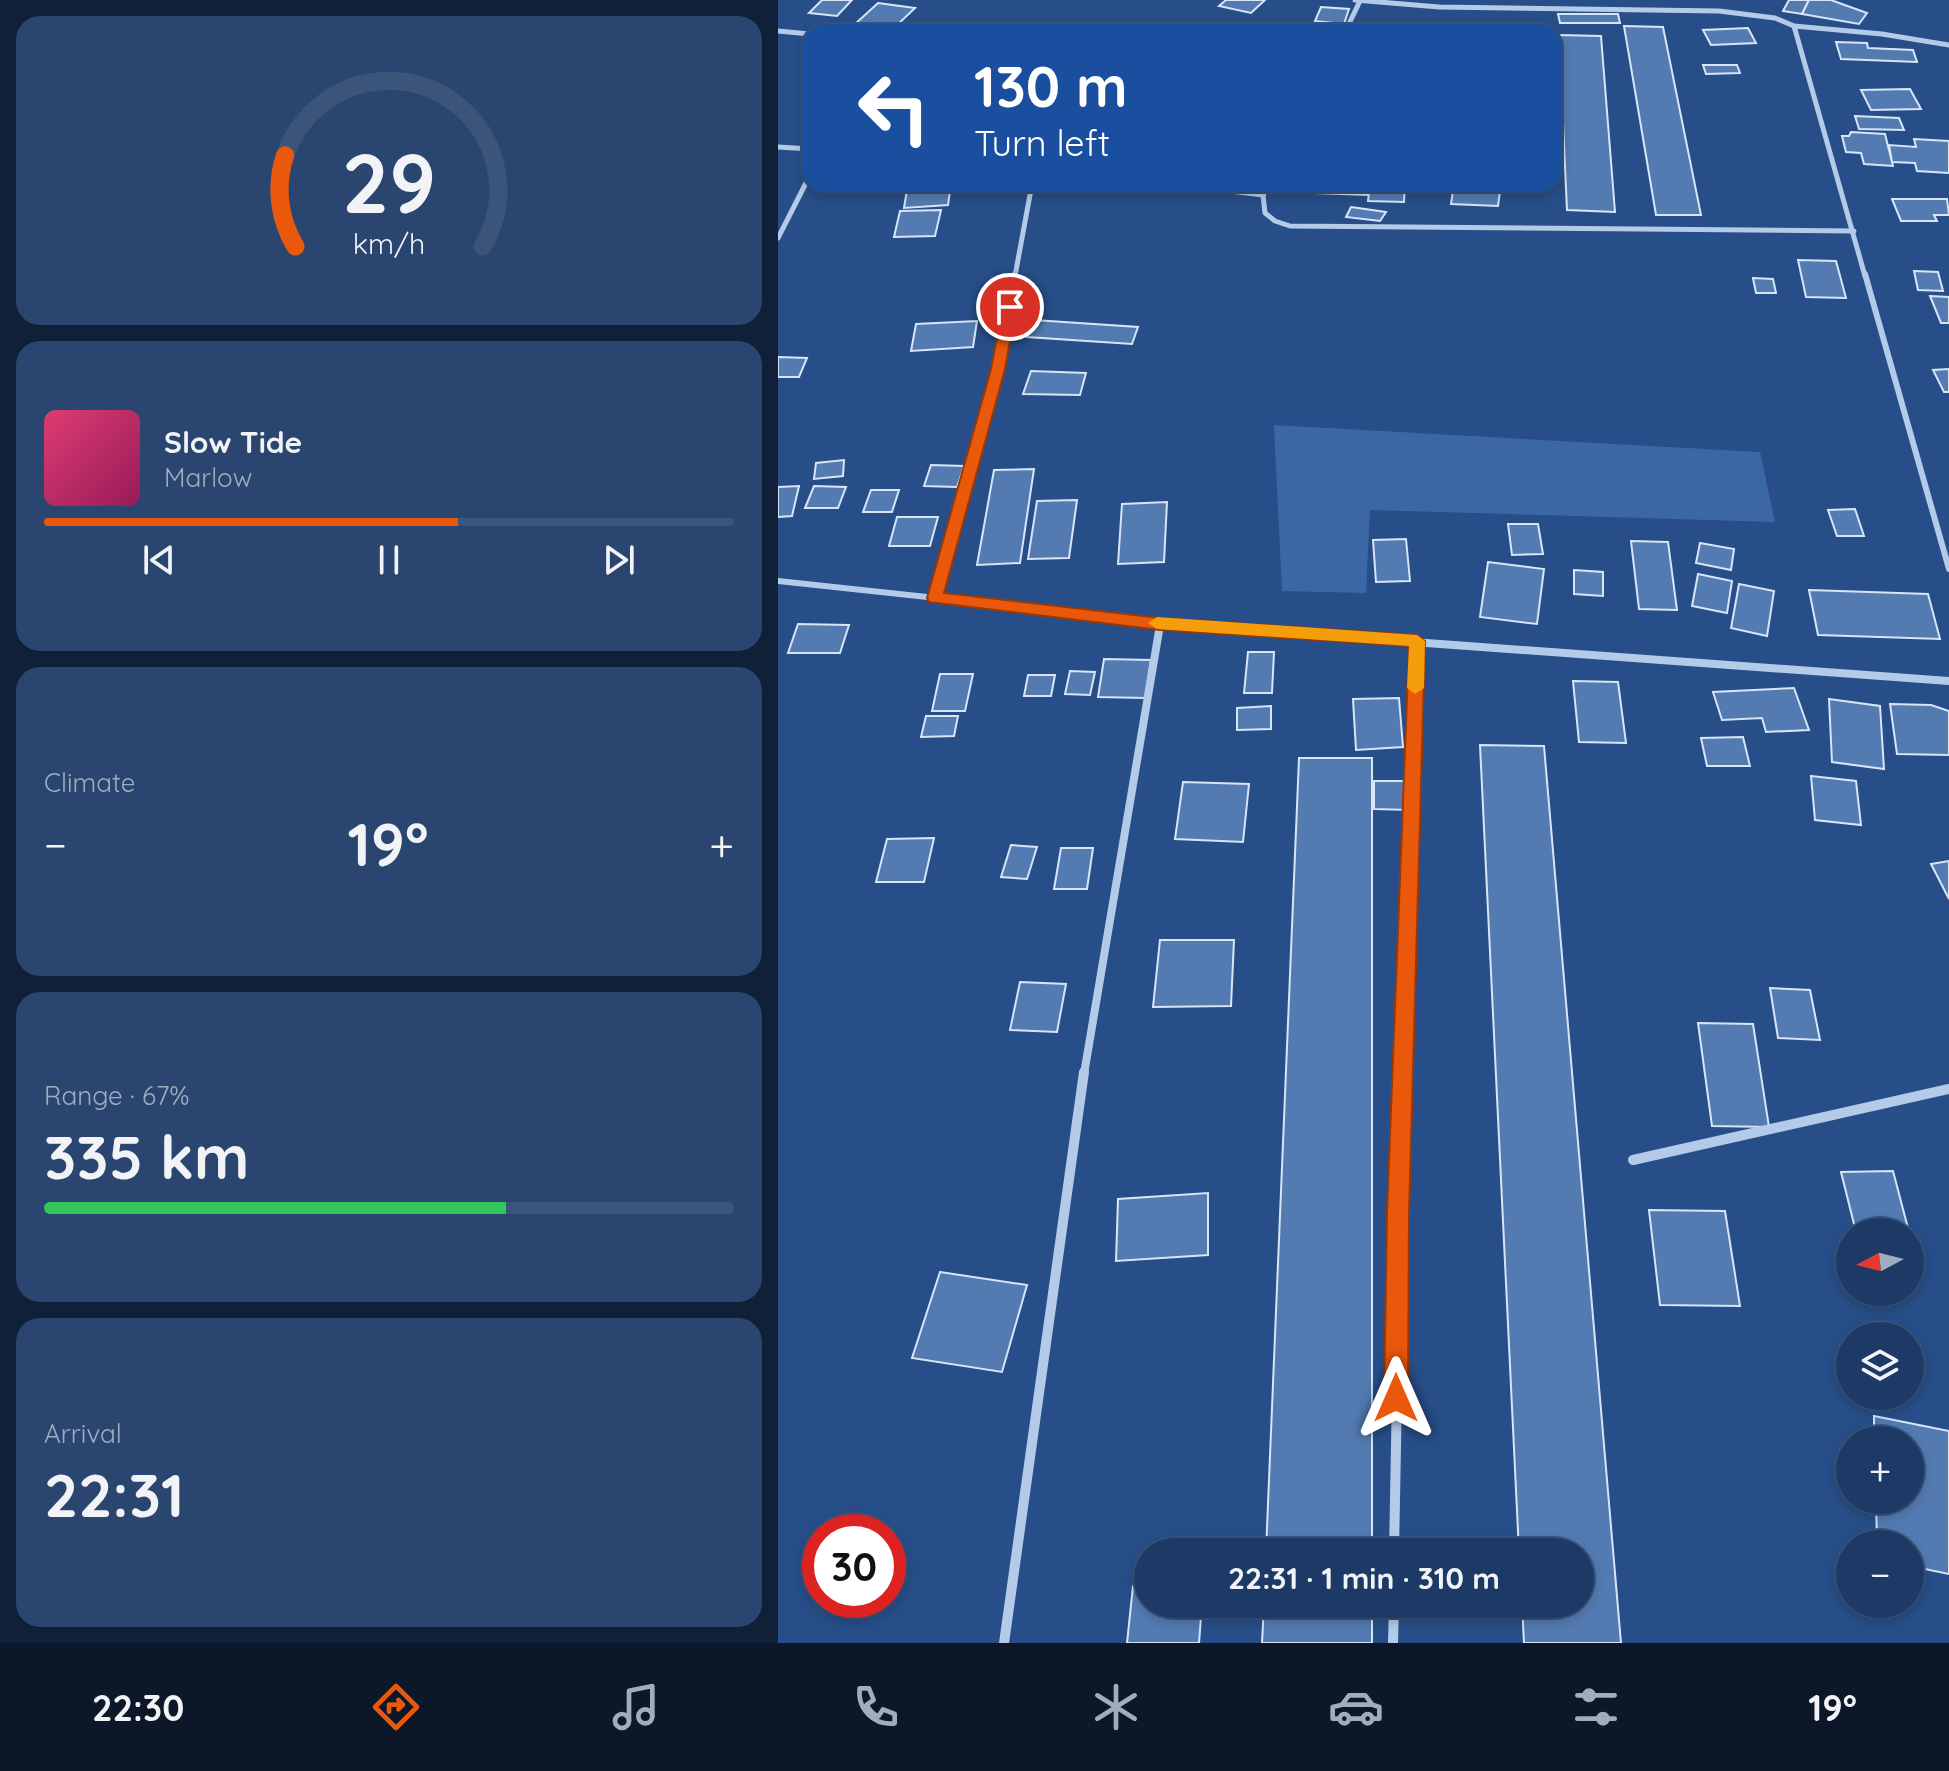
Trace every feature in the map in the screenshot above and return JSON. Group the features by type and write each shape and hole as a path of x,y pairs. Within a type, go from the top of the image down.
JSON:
{"street":[{"path":"1348,24 1357,1 1439,7 1719,11 1775,18 1794,26 1882,34 1949,45"},
{"path":"1794,26 1949,569"},
{"path":"778,31 802,33"},
{"path":"778,147 802,148"},
{"path":"778,238 802,191"},
{"path":"935,598 998,369 1031,192"},
{"path":"1238,192 1263,195"},
{"path":"1265,192 1265,213 1275,221 1290,226 1854,231"},
{"path":"778,581 1160,624 1949,681"},
{"path":"1004,1643 1083,1080 1160,624"},
{"path":"1394,1538 1399,1197 1417,641"},
{"path":"1633,1160 1949,1089"},
{"path":"1393,1643 1394,1618"}],"shaded area":[{"path":"1274,425 1760,452 1775,522 1370,510 1366,593 1282,591"}],"building":[{"path":"822,0 852,0 837,16 809,13"},
{"path":"1226,0 1265,0 1251,13 1219,6"},
{"path":"1789,0 1809,0 1802,14 1783,11"},
{"path":"1809,0 1831,0 1867,13 1859,24 1802,14"},
{"path":"878,3 915,8 898,24 855,24"},
{"path":"1321,7 1349,9 1344,24 1315,21"},
{"path":"1558,14 1618,14 1620,23 1560,23"},
{"path":"1624,26 1663,27 1701,215 1656,215"},
{"path":"1748,28 1756,43 1711,45 1703,30"},
{"path":"1562,35 1601,36 1615,212 1567,210"},
{"path":"1836,42 1867,43 1868,48 1913,50 1917,62 1841,59"},
{"path":"1703,65 1737,65 1740,73 1706,74"},
{"path":"1910,89 1921,109 1871,110 1861,90"},
{"path":"1855,116 1899,118 1904,130 1859,129"},
{"path":"1851,132 1885,134 1893,166 1864,164 1861,153 1846,152 1842,136 1849,136"},
{"path":"1914,139 1949,141 1949,173 1917,171 1915,163 1892,162 1889,145 1916,147"},
{"path":"907,192 950,192 948,205 904,208"},
{"path":"1315,192 1369,192 1369,195"},
{"path":"1369,192 1405,192 1404,202 1368,201"},
{"path":"1453,192 1500,192 1498,206 1451,204"},
{"path":"1892,199 1947,199 1949,215 1934,215 1937,221 1901,221"},
{"path":"1351,207 1386,212 1380,221 1346,217"},
{"path":"941,210 935,236 894,237 900,211"},
{"path":"1798,260 1836,261 1846,298 1806,297"},
{"path":"1914,271 1938,272 1943,291 1918,290"},
{"path":"1753,278 1773,279 1776,293 1756,293"},
{"path":"1930,296 1949,297 1949,323 1941,323"},
{"path":"1034,320 1138,327 1132,344 1027,337"},
{"path":"977,321 973,347 911,351 916,324"},
{"path":"778,357 807,358 799,377 778,377"},
{"path":"1949,369 1949,392 1944,392 1933,370"},
{"path":"1031,371 1086,373 1080,395 1023,394"},
{"path":"844,460 843,476 814,479 816,463"},
{"path":"931,465 964,466 957,487 924,486"},
{"path":"1034,469 1020,563 977,565 994,470"},
{"path":"799,486 792,516 778,517 778,487"},
{"path":"814,486 846,487 838,508 805,508"},
{"path":"871,490 899,490 892,512 863,512"},
{"path":"1077,500 1069,558 1028,559 1037,501"},
{"path":"1167,502 1164,562 1118,564 1122,504"},
{"path":"1855,509 1864,536 1837,536 1828,510"},
{"path":"897,517 938,517 930,546 889,546"},
{"path":"1508,524 1538,524 1543,554 1512,555"},
{"path":"1406,539 1410,581 1376,582 1373,540"},
{"path":"1631,541 1668,542 1677,610 1639,609"},
{"path":"1700,543 1734,549 1731,570 1696,563"},
{"path":"1488,562 1544,569 1537,624 1480,617"},
{"path":"1574,570 1603,572 1603,596 1574,594"},
{"path":"1698,574 1732,581 1727,613 1692,606"},
{"path":"1739,584 1774,591 1767,636 1731,628"},
{"path":"1809,590 1928,594 1940,639 1818,635"},
{"path":"798,624 849,625 840,653 788,653"},
{"path":"1248,652 1274,652 1272,693 1244,693"},
{"path":"1104,659 1151,660 1145,698 1098,697"},
{"path":"1070,671 1095,672 1090,695 1065,694"},
{"path":"940,674 973,674 965,711 932,711"},
{"path":"1028,675 1055,675 1051,696 1024,696"},
{"path":"1573,681 1618,682 1626,743 1579,742"},
{"path":"1794,688 1809,730 1766,732 1762,718 1722,720 1713,692"},
{"path":"1399,698 1403,747 1356,750 1353,699"},
{"path":"1829,699 1880,706 1884,769 1832,762"},
{"path":"1890,704 1931,705 1949,711 1949,755 1897,754"},
{"path":"1271,706 1271,729 1237,730 1237,708"},
{"path":"926,716 958,716 954,736 921,737"},
{"path":"1743,737 1750,766 1707,766 1701,738"},
{"path":"1480,745 1544,746 1621,1643 1524,1643 1523,1618 1594,1618 1594,1538 1518,1538"},
{"path":"1299,758 1372,758 1372,1538 1267,1538"},
{"path":"1811,776 1856,781 1861,825 1815,820"},
{"path":"1374,781 1411,781 1410,810 1374,809"},
{"path":"1183,782 1249,784 1243,842 1175,839"},
{"path":"934,838 924,882 876,882 887,839"},
{"path":"1011,845 1037,847 1027,879 1001,877"},
{"path":"1061,848 1093,848 1087,889 1054,889"},
{"path":"1949,861 1949,899 1931,864"},
{"path":"1160,940 1234,940 1231,1006 1153,1007"},
{"path":"1020,982 1066,984 1057,1032 1010,1030"},
{"path":"1770,988 1810,990 1820,1040 1778,1038"},
{"path":"1698,1023 1753,1024 1769,1127 1712,1126"},
{"path":"1893,1171 1905,1218 1852,1218 1841,1172"},
{"path":"1208,1193 1208,1255 1116,1261 1118,1199"},
{"path":"1649,1210 1725,1211 1740,1306 1660,1305"},
{"path":"940,1272 1027,1285 1002,1372 912,1358"},
{"path":"1874,1416 1924,1426 1874,1426"},
{"path":"1924,1426 1949,1431 1949,1574 1924,1569 1924,1530 1877,1530 1876,1514 1924,1514"},
{"path":"1133,1586 1134,1618 1201,1618 1199,1643 1127,1643"},
{"path":"1263,1618 1372,1618 1372,1643 1262,1643"}],"slow traffic":[{"path":"1157,623 1417,641 1415,688"}],"route":[{"path":"1010,307 998,369 935,598 1160,624 1417,641 1398,1213 1396,1398"}]}
